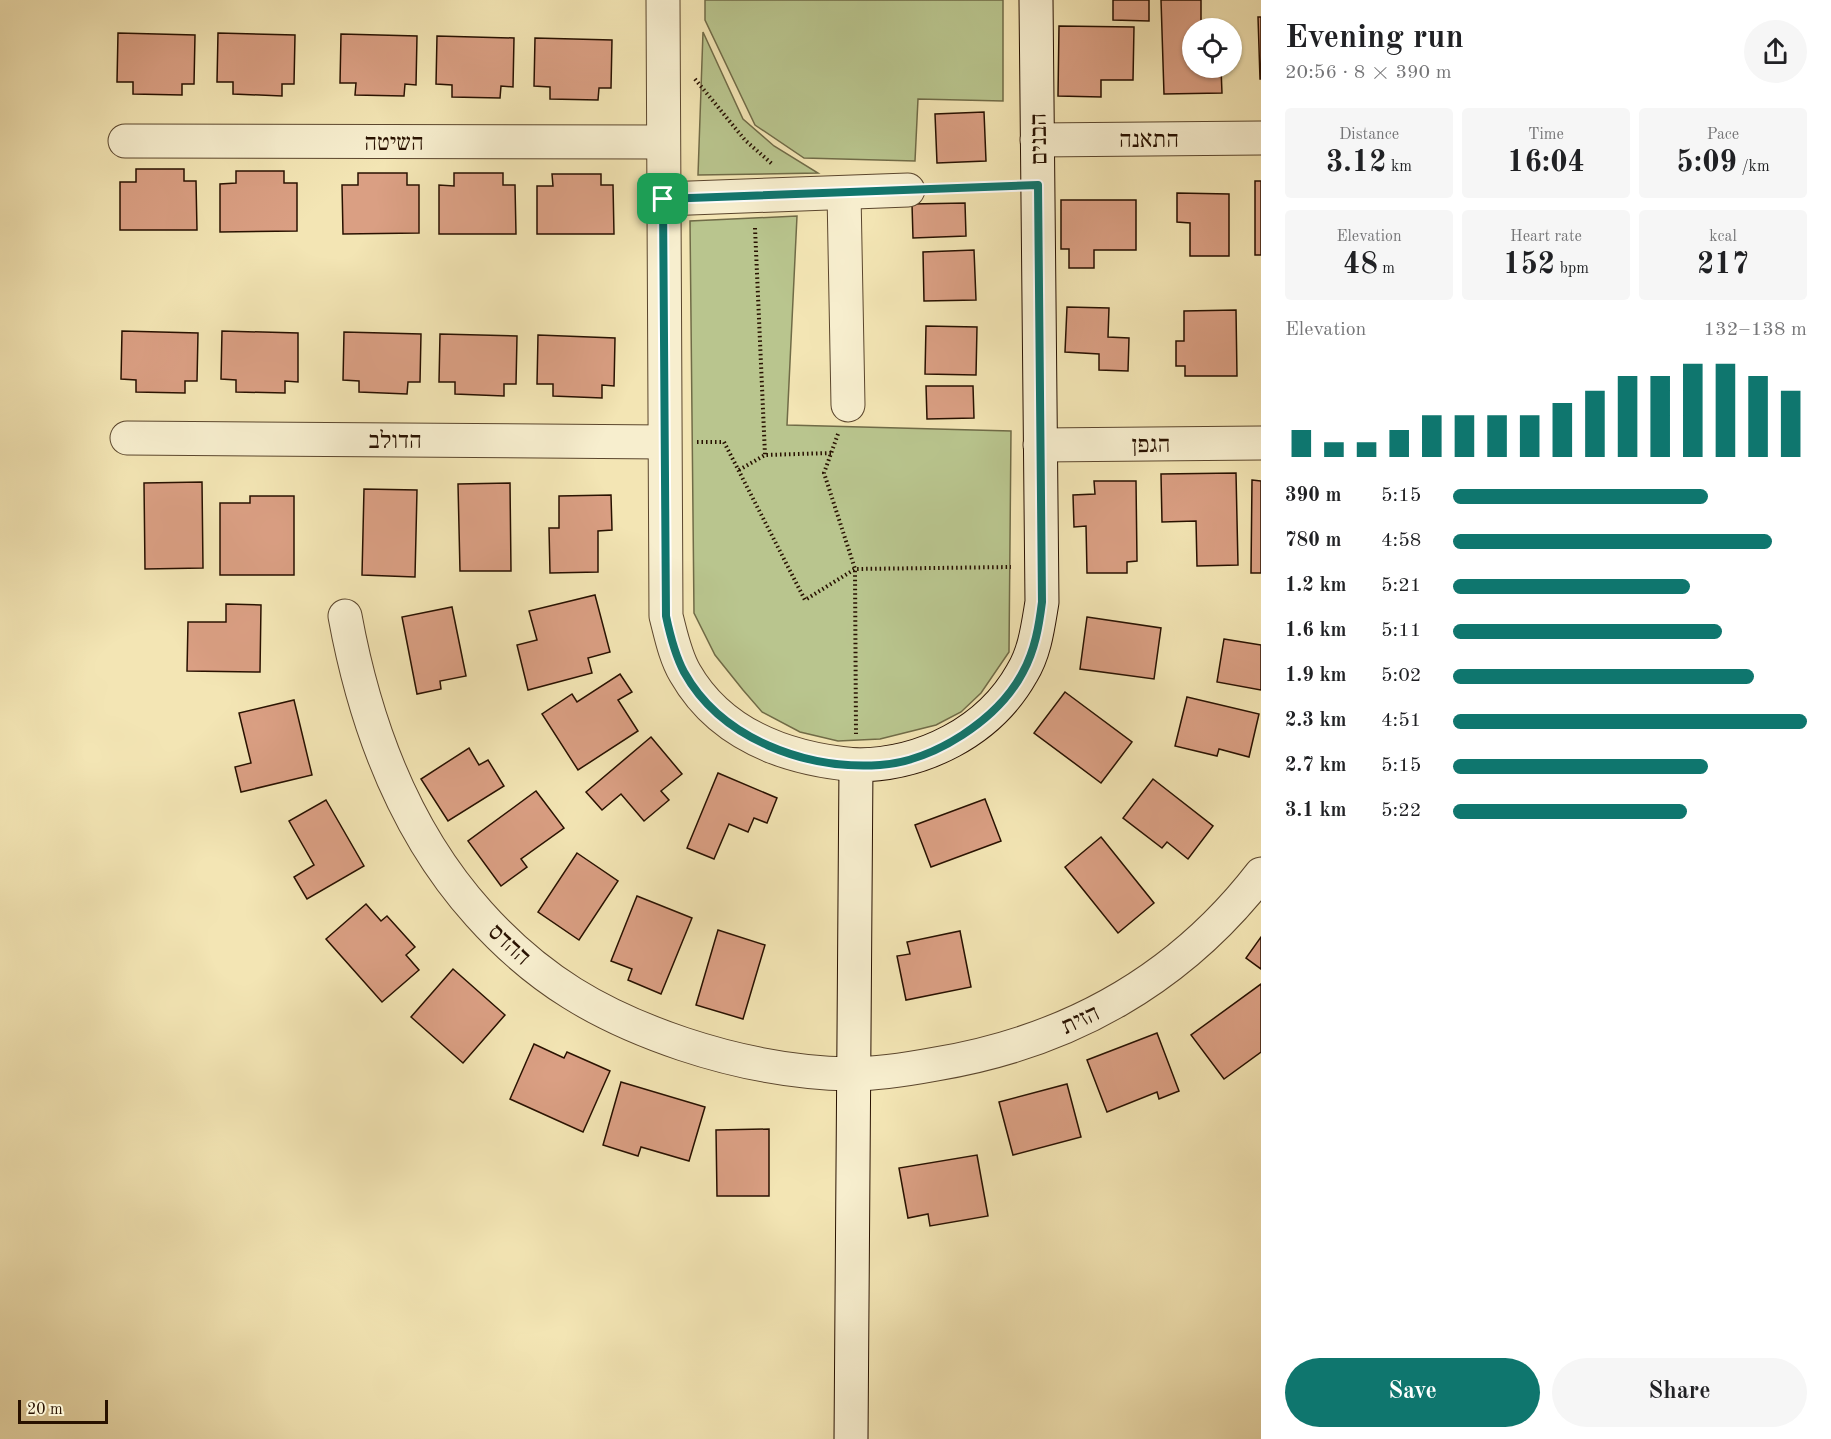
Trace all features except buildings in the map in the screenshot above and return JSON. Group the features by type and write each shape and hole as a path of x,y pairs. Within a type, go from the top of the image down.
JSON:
{"street":[{"name":"הבנים","path":"663,0 666,616 673,645 684,672 706,703 733,725 759,741 788,754 823,762 856,765 882,765 931,751 972,730 994,711 1023,672 1033,649 1042,602 1036,0"},
{"name":"התאנה","path":"1038,140 1261,138"},
{"name":"השיטה","path":"125,141 663,142"},
{"path":"663,199 908,190"},
{"path":"844,193 848,405"},
{"name":"הדולב","path":"127,438 664,442"},
{"name":"הגפן","path":"1040,445 1261,443"},
{"name":"ההדס","path":"345,616 356,673 373,730 407,808 442,868 479,914 516,951 552,981 596,1009 642,1030 740,1060 794,1070 853,1074"},
{"path":"851,1439 856,765"},
{"name":"הזית","path":"853,1074 902,1070 1002,1051 1084,1019 1129,996 1177,960 1207,934 1244,896 1261,874"}],"path":[{"path":"663,37 745,140 774,166"},
{"path":"908,190 1038,185"},
{"path":"753,196 765,455"},
{"path":"848,405 825,473 855,569 856,765"},
{"path":"664,442 724,442 805,600 855,569 1041,567"},
{"path":"739,470 765,455 831,453"}],"green space":[{"path":"705,0 1003,0 1003,101 918,99 915,161 804,158 755,125 705,20"},
{"path":"703,32 743,119 774,146 818,173 698,175"},
{"path":"797,216 787,425 1011,431 1009,652 981,693 961,712 936,725 880,739 838,741 800,732 762,712 715,655 694,613 690,221"}],"route":[{"path":"1038,185 1042,602 1033,649 1023,672 994,711 972,730 955,740 931,751 882,765 823,762 788,754 759,741 733,725 706,703 684,672 673,645 666,616 664,594 663,199 1038,185"}]}
